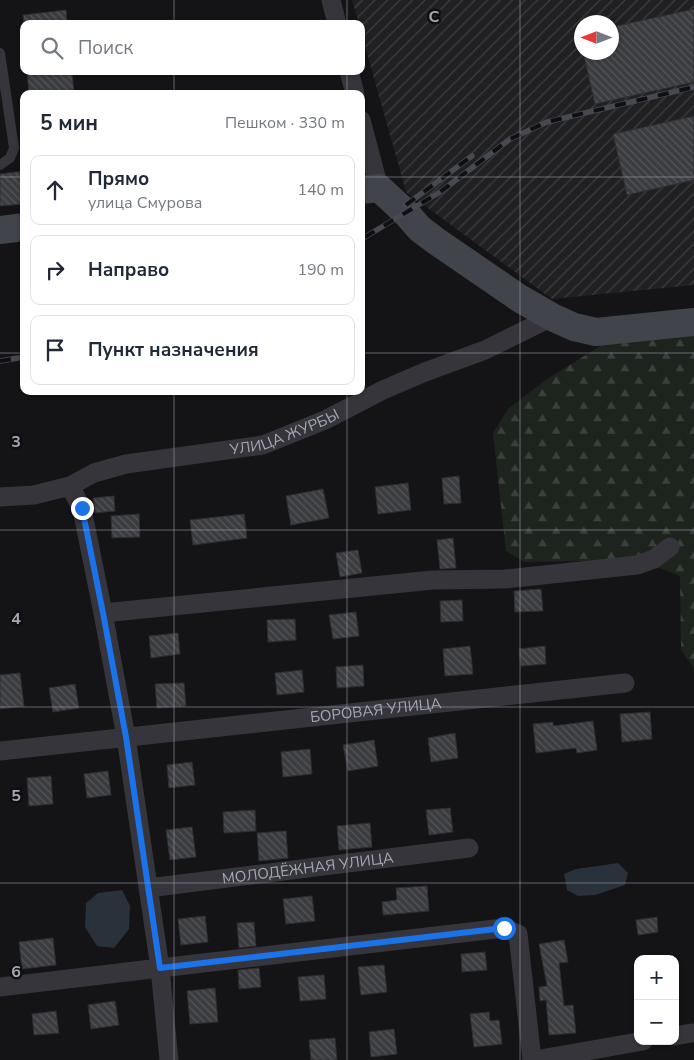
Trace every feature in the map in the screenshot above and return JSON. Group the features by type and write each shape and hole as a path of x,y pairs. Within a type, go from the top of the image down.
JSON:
{"street":[{"path":"331,0 336,20"},
{"path":"350,75 354,90"},
{"path":"365,151 370,189 405,212 420,229 436,241 519,298 552,317 574,327 596,332 694,322"},
{"path":"0,230 20,228"},
{"name":"УЛИЦА ЖУРБЫ","path":"0,497 34,495 70,486 94,473 126,464 263,445 325,420 382,390 485,350 552,317"},
{"path":"70,486 82,508 126,737 160,968 169,1060"},
{"path":"103,613 433,580 505,579 637,565 654,559 670,547"},
{"name":"БОРОВАЯ УЛИЦА","path":"0,751 625,683"},
{"name":"МОЛОДЁЖНАЯ УЛИЦА","path":"148,888 469,848"},
{"path":"0,988 504,928 518,934 534,1060 634,1043"}],"lane":[{"path":"0,53 14,148 10,158 0,166"}],"shaded area":[{"path":"352,0 694,0 694,285 552,299 406,192 365,46 365,20 358,20"},
{"path":"618,863 628,873 625,885 595,895 578,896 567,890 564,874 576,869"},
{"path":"122,890 130,906 129,929 114,948 97,946 85,927 86,903 98,893"}],"green space":[{"path":"694,330 694,668 681,650 680,576 639,560 525,562 506,551 493,433 508,409 547,379 602,345"}],"building":[{"path":"694,9 694,82 595,104 585,60 619,60 619,25"},
{"path":"66,10 67,20 24,20 23,15"},
{"path":"27,75 72,75 74,90 29,90"},
{"path":"694,116 694,180 627,195 613,134"},
{"path":"20,172 20,204 0,206 0,174"},
{"path":"459,476 461,503 444,504 442,478"},
{"path":"408,483 411,510 378,514 375,487"},
{"path":"323,489 329,518 291,525 286,496"},
{"path":"114,496 115,511 95,513 93,498"},
{"path":"139,514 140,537 112,538 111,516"},
{"path":"244,514 247,538 193,545 190,520"},
{"path":"453,538 456,568 440,569 437,540"},
{"path":"358,550 362,573 340,577 336,553"},
{"path":"541,589 543,611 515,612 514,591"},
{"path":"462,600 463,621 441,622 440,601"},
{"path":"356,612 359,636 333,639 329,615"},
{"path":"295,619 296,640 268,642 267,620"},
{"path":"178,633 180,654 151,658 149,636"},
{"path":"470,646 473,674 445,676 443,649"},
{"path":"545,646 546,664 521,666 519,649"},
{"path":"363,665 364,686 337,688 336,667"},
{"path":"302,670 304,692 277,695 275,673"},
{"path":"20,673 24,706 0,709 0,675"},
{"path":"184,683 186,706 157,708 155,684"},
{"path":"75,684 79,708 53,712 49,688"},
{"path":"650,712 652,739 622,742 620,714"},
{"path":"593,721 597,750 577,753 576,748 536,753 533,724 553,722 553,726"},
{"path":"455,733 458,758 431,762 428,738"},
{"path":"374,740 378,766 348,771 343,745"},
{"path":"310,749 312,774 283,777 281,752"},
{"path":"192,762 195,785 169,788 167,765"},
{"path":"108,771 111,795 87,798 84,774"},
{"path":"51,776 53,804 29,806 27,778"},
{"path":"450,808 453,832 429,835 426,810"},
{"path":"255,810 256,831 224,833 223,812"},
{"path":"370,823 372,847 339,850 337,826"},
{"path":"192,827 196,857 170,860 166,830"},
{"path":"286,831 288,858 259,861 257,833"},
{"path":"427,886 429,911 383,915 382,902 397,900 396,888"},
{"path":"312,896 315,921 286,924 283,899"},
{"path":"205,916 208,942 181,945 178,919"},
{"path":"657,917 658,932 638,935 636,920"},
{"path":"254,922 256,946 239,948 237,923"},
{"path":"53,938 56,965 22,969 19,942"},
{"path":"564,940 568,962 559,963 564,1006 573,1005 576,1033 549,1035 546,1000 540,1001 539,987 547,986 539,944"},
{"path":"485,952 487,970 462,972 461,954"},
{"path":"384,965 387,992 361,995 358,967"},
{"path":"259,968 261,987 239,989 238,970"},
{"path":"324,975 326,999 300,1001 298,977"},
{"path":"215,988 218,1022 190,1024 187,991"},
{"path":"115,1001 119,1025 91,1029 88,1005"},
{"path":"56,1011 59,1033 34,1035 32,1014"},
{"path":"489,1012 490,1021 499,1020 502,1044 474,1047 470,1014"},
{"path":"394,1029 397,1054 371,1057 369,1032"},
{"path":"335,1038 337,1060 311,1060 309,1040"}],"railway":[{"path":"365,237 440,192 510,139 547,122 694,87"},
{"path":"406,205 472,156"},
{"path":"0,361 20,358"}],"route":[{"path":"82,508 126,737 160,968 504,928"}]}
